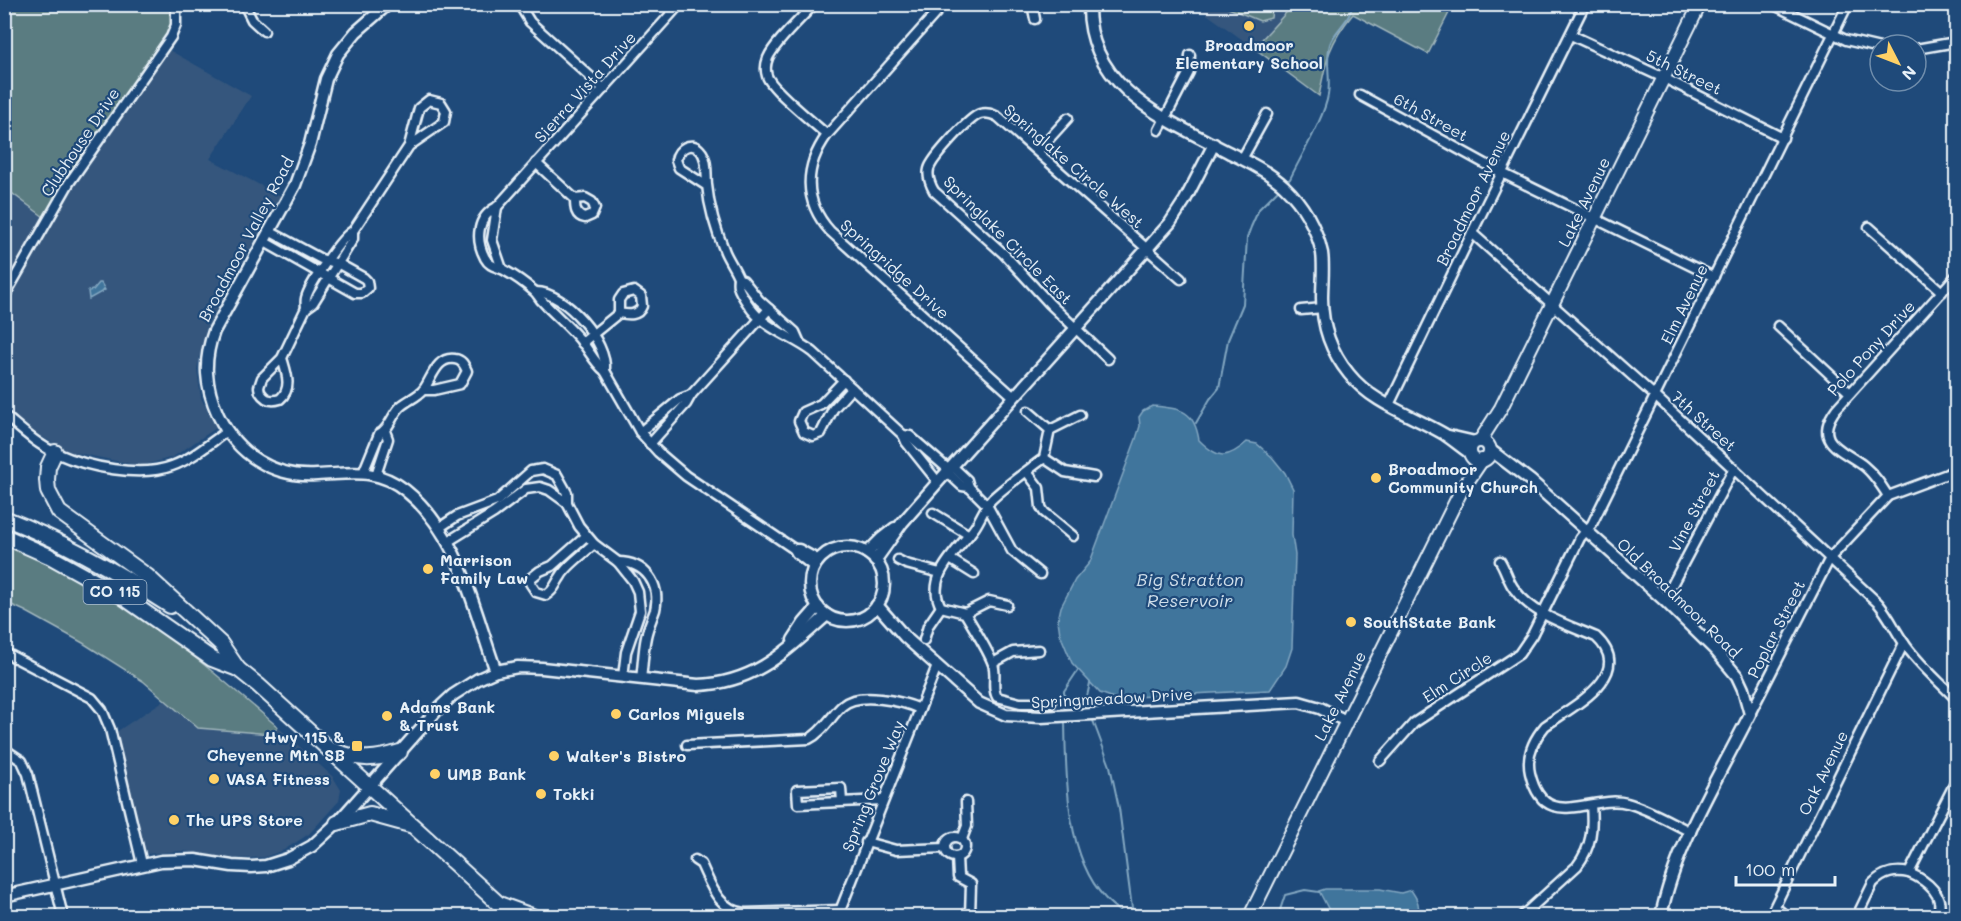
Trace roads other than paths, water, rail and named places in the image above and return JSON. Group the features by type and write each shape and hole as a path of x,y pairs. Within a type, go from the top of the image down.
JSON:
{"highway":[{"path":"55,452 48,467 47,480 48,492 59,512 147,576 200,626"},
{"name":"CO 115","path":"4,518 93,560 200,626 221,644 238,669 500,904 507,916"},
{"name":"CO 115","path":"4,536 86,575 132,603 212,659 238,669"},
{"path":"327,748 363,759 383,758 400,752"},
{"path":"337,823 370,814 412,825"},
{"name":"CO 115","path":"500,904 532,916"}],"main road":[{"name":"Lake Avenue","path":"1250,916 1480,450 1496,425 1501,408 1699,6"}],"street":[{"name":"Clubhouse Drive","path":"4,297 69,183 171,37 176,25 176,4"},
{"path":"244,4 252,20 264,31"},
{"name":"Broadmoor Valley Road","path":"388,4 356,32 338,54 326,79 305,161 295,185 214,331 207,356 208,390 226,432 255,459 284,472 297,475 363,473 376,475 405,490 426,511 447,542 471,594 496,671"},
{"path":"519,4 530,22 604,89"},
{"path":"666,4 676,8"},
{"path":"814,4 773,51 767,60 766,70 768,80 827,135"},
{"name":"Springridge Drive","path":"944,4 827,135 814,157 810,184 816,210 825,225 1014,397"},
{"path":"1032,4 1035,20"},
{"name":"Old Broadmoor Road","path":"1089,4 1092,32 1099,53 1109,71 1130,96 1274,178 1292,195 1312,223 1322,253 1323,308 1327,336 1340,362 1362,388 1444,435 1510,466 1531,481 1664,600 1716,651 1737,676 1750,714"},
{"name":"Broadmoor Avenue","path":"1389,405 1585,4"},
{"path":"1772,4 1833,35 1868,46"},
{"name":"Elm Avenue","path":"1542,614 1580,538 1592,524 1848,4"},
{"name":"Sierra Vista Drive","path":"536,163 676,8"},
{"name":"5th Street","path":"1571,35 1664,78 1783,138"},
{"path":"1928,47 1956,42"},
{"path":"1159,130 1189,72 1190,55"},
{"path":"755,70 766,70"},
{"name":"6th Street","path":"1360,95 1502,173 1714,277"},
{"path":"306,308 313,303 339,264 353,238 353,231 409,146 417,114 422,104 429,100 441,103 446,111 444,122 409,146"},
{"path":"985,103 985,113"},
{"name":"Springlake Circle West","path":"951,140 971,119 985,113 998,117 1181,279"},
{"path":"1242,159 1267,114"},
{"path":"1038,151 1068,118"},
{"name":"Springlake Circle East","path":"951,140 929,167 928,177 934,191 1010,260 1050,304 1108,359"},
{"path":"871,557 1148,250 1180,209 1214,144"},
{"path":"707,186 679,168 676,160 680,151 690,146 699,149 705,164 707,186 721,242 738,279 738,285 751,308 760,318 791,339 799,341"},
{"path":"575,199 536,163 497,207 488,211 482,221 479,242 488,263 494,268 502,269 536,292 541,301 582,342 597,365 605,370 640,432 650,444 686,476 794,549 800,549 816,563"},
{"path":"918,177 928,177"},
{"path":"497,207 492,240 502,269"},
{"path":"1869,227 1942,292"},
{"path":"263,241 358,294 368,288 364,278 269,231"},
{"path":"282,358 288,388 280,399 271,401 260,392 260,383 274,364 282,358 306,308 306,298 320,272 347,233 353,231"},
{"name":"7th Street","path":"1472,233 1655,396 1878,603 1890,618 1904,643 1956,699"},
{"name":"Polo Pony Drive","path":"1888,496 1871,472 1840,452 1829,437 1828,426 1832,415 1850,393 1956,276"},
{"path":"738,279 743,280 769,309 795,332 799,341 903,435 938,482"},
{"path":"536,292 545,292 560,301 580,319 593,334 606,362 605,370"},
{"path":"1301,310 1323,308"},
{"path":"650,444 769,309"},
{"path":"582,342 619,313"},
{"path":"1778,326 1850,393"},
{"path":"363,473 379,434 385,431 400,406 423,390 440,363 446,359 460,361 464,364 467,371 460,384 423,390"},
{"path":"844,380 821,404 803,412 799,421 804,432 813,436 821,433 833,409 852,388"},
{"path":"640,432 680,399 691,395"},
{"path":"1028,411 1050,429"},
{"path":"4,415 29,437 68,458 138,472 173,466 226,432"},
{"path":"1050,429 1080,415"},
{"path":"1007,605 989,601 965,613 941,607 938,603 936,584 939,573 969,535 991,500 1044,458 1050,429"},
{"path":"376,475 388,440 385,431"},
{"path":"903,435 910,436 949,470 962,486 969,488 987,505 1012,551 1040,574"},
{"path":"1044,458 1065,471 1094,477"},
{"name":"Vine Street","path":"1664,600 1734,468"},
{"path":"1888,496 1947,474 1956,468"},
{"path":"447,542 495,513 525,475 537,469 550,471 561,480 567,493 567,504"},
{"path":"1027,472 1040,491 1042,510 1073,536"},
{"path":"439,528 457,516 526,489 540,487 549,490 567,504 586,536 618,562 633,581 638,592 640,610 626,652 623,677"},
{"name":"Poplar Street","path":"1750,714 1824,567 1888,496"},
{"path":"933,513 969,535"},
{"path":"586,536 552,566 531,578 530,583 536,592 546,596 550,593 561,575 594,544"},
{"path":"842,548 854,548 871,557 882,573 883,586 874,608 864,616 839,620 827,615 818,607 811,595 810,586 816,563 829,552 842,548"},
{"path":"950,559 974,574"},
{"path":"898,560 939,573"},
{"path":"1500,561 1516,592 1542,614 1596,637 1609,658 1608,672 1602,683 1545,726 1533,743 1529,764 1533,783 1542,798 1549,804 1567,809 1608,802 1628,804 1691,832"},
{"path":"618,562 636,565 643,570 652,581 656,595 656,603 644,646 641,679"},
{"path":"789,647 804,623 818,607"},
{"path":"924,640 928,626 941,607"},
{"name":"Springmeadow Drive","path":"874,608 987,708 1016,717 1111,714 1299,702 1320,708 1346,721"},
{"path":"965,613 993,663 994,691 997,697 1020,704 1051,703"},
{"name":"Elm Circle","path":"1380,761 1414,723 1519,654 1542,614"},
{"path":"4,896 142,864 176,860 232,866 266,866 288,859 318,841 337,823 453,695 478,679 496,671 535,667 698,685 725,683 738,680 761,669 827,615"},
{"path":"637,623 649,625"},
{"name":"Oak Avenue","path":"1770,916 1904,643"},
{"path":"993,663 1013,652 1039,650"},
{"path":"4,652 85,693 102,710 110,729 142,864"},
{"name":"Spring Grove Way","path":"839,913 937,666"},
{"path":"687,745 809,739 814,737 843,706 851,701 894,700 920,709"},
{"path":"1661,916 1671,879 1691,832 1750,714"},
{"path":"4,749 22,761 28,774 63,916"},
{"path":"1909,873 1956,781"},
{"path":"842,802 841,788 798,790 798,804 842,802 883,800"},
{"path":"962,839 956,837 946,841 945,848 950,856 957,857 963,853 962,839 967,826 966,802"},
{"path":"1522,916 1584,858 1592,838 1591,805"},
{"path":"866,842 896,850 945,848"},
{"path":"957,857 958,877 971,884 970,916"},
{"path":"695,860 701,864 716,896 727,907 735,911 745,913 839,913"},
{"path":"1857,916 1873,883 1892,872 1909,873 1925,881 1941,903 1937,916"},
{"path":"1774,907 1786,916"}],"water":[{"path":"99,283 105,290 89,299 88,291 93,290"},
{"name":"Big Stratton Reservoir","path":"1152,406 1171,408 1190,416 1199,440 1217,454 1234,452 1247,442 1257,444 1285,473 1293,489 1292,535 1295,555 1292,648 1286,666 1270,690 1114,698 1100,693 1072,663 1060,634 1058,620 1061,607 1075,580 1090,562 1136,439 1140,426 1139,417 1143,411"},
{"path":"1325,889 1380,889 1401,893 1411,890 1418,902 1418,916 1332,916 1319,891"}],"waterway":[{"path":"1286,182 1290,179 1312,137 1326,104 1329,89 1330,44 1349,15 1352,4"},
{"path":"1196,423 1219,388 1228,340 1243,304 1247,238 1259,209 1280,188"},
{"path":"1065,711 1064,691 1078,670"},
{"path":"1089,709 1086,701 1090,683"},
{"path":"1092,718 1110,766 1119,808 1133,916"},
{"path":"1065,720 1070,814 1082,860 1092,880 1105,898 1126,916"},
{"path":"1278,916 1285,895 1305,890 1319,892"}],"place":[{"name":"Broadmoor Elementary School","path":"1249,26"},
{"name":"Broadmoor Community Church","path":"1376,478"},
{"name":"Marrison Family Law","path":"428,569"},
{"name":"SouthState Bank","path":"1351,622"},
{"name":"Carlos Miguels","path":"616,714"},
{"name":"Adams Bank & Trust","path":"387,716"},
{"name":"Hwy 115 & Cheyenne Mtn SB","path":"357,746"},
{"name":"Walter's Bistro","path":"554,756"},
{"name":"UMB Bank","path":"435,774"},
{"name":"VASA Fitness","path":"214,779"},
{"name":"Tokki","path":"541,794"},
{"name":"The UPS Store","path":"174,820"}]}
